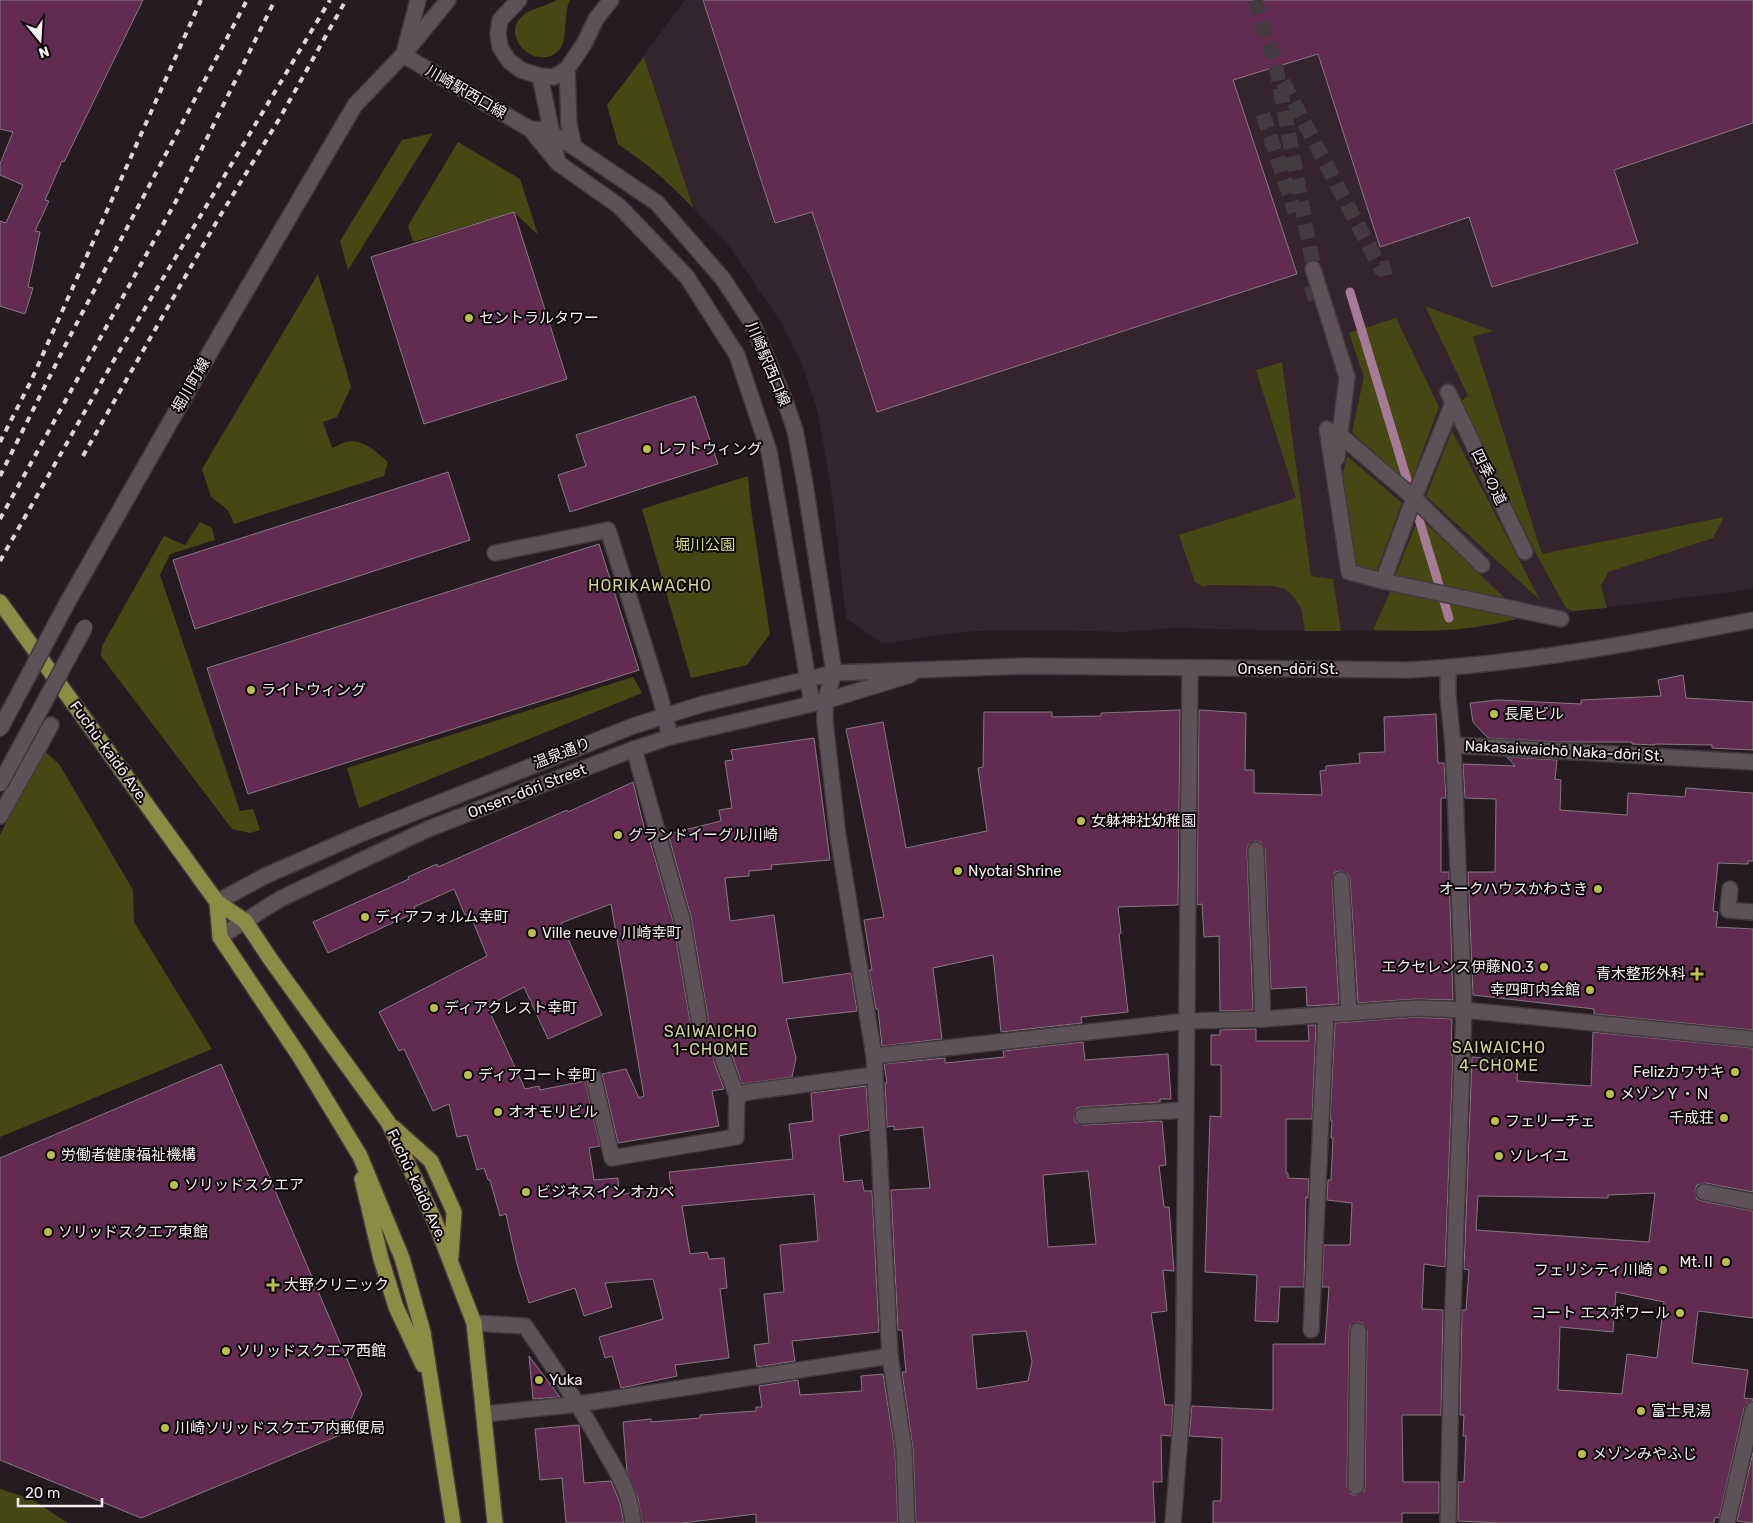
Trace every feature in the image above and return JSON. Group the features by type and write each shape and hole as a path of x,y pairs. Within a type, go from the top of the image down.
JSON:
{"main road":[{"name":"Fuchū-kaidō Ave.","path":"0,602 217,902 245,921 388,1122 434,1219 474,1322 495,1523"},
{"path":"217,902 220,937 300,1057 360,1156 362,1185 393,1299 430,1380 453,1523"},
{"path":"388,1122 431,1161 454,1212 451,1261"}],"street":[{"name":"堀川町線","path":"403,55 418,0"},
{"name":"堀川町線","path":"0,729 66,605 213,347 356,105 403,55 448,0"},
{"path":"519,0 500,20 498,34 500,47 509,61 521,70 540,76 554,77 567,69 584,44 596,19 611,0"},
{"name":"川崎駅西口線","path":"403,55 530,129 558,163 619,206 687,277 736,355 769,450 808,679 818,702"},
{"path":"567,69 569,125 574,147"},
{"path":"540,76 558,163"},
{"name":"川崎駅西口線","path":"530,129 546,130 657,203 723,279 752,323 785,401 795,430 805,484 834,673 818,702"},
{"path":"1313,268 1347,378 1334,432 1334,472 1349,572 1561,620"},
{"name":"四季の道","path":"1383,581 1451,397 1525,552"},
{"path":"1334,432 1414,498 1482,565"},
{"path":"495,553 608,530 665,715 670,737"},
{"name":"Onsen-dōri St.","path":"818,702 926,670 1024,666 1408,670 1448,668 1622,646 1753,620"},
{"path":"0,784 85,627"},
{"path":"1173,1523 1183,1397 1190,668"},
{"name":"Nakasaiwaichō Naka-dōri St.","path":"1448,668 1448,696 1453,745 1753,762"},
{"name":"温泉通り","path":"217,902 265,876 363,832 567,751 665,715 703,704 834,673 926,670"},
{"path":"818,702 825,722 838,836 874,1056 890,1356 904,1450 907,1523"},
{"name":"Onsen-dōri Street","path":"245,921 280,899 428,829 634,749 670,737 818,702"},
{"path":"0,816 51,725"},
{"path":"1448,1523 1452,1333 1464,1010 1453,745"},
{"path":"634,749 682,919 699,1019"},
{"path":"1256,850 1263,1019"},
{"path":"1341,880 1349,1013"},
{"path":"1730,889 1728,910 1753,912"},
{"path":"220,937 245,921"},
{"path":"874,1056 1187,1021 1263,1019 1417,1008 1464,1010 1753,1039"},
{"path":"1311,1330 1326,1015"},
{"path":"593,1076 612,1158 736,1137 737,1096 723,1059"},
{"path":"737,1096 748,1092 874,1075"},
{"path":"1083,1116 1186,1110"},
{"path":"1704,1192 1753,1202"},
{"path":"474,1322 525,1326 579,1404 627,1490 632,1509 633,1523"},
{"path":"1356,1486 1358,1331"},
{"path":"485,1414 579,1404 890,1356"},
{"path":"1727,1523 1753,1410"}],"shaded area":[{"path":"685,0 1753,0 1753,588 1521,618 1452,630 1305,631 1172,628 1124,632 977,631 883,644 846,618 832,496 818,413 801,362 780,321 729,246 670,183 638,157 618,144 607,105"}],"green space":[{"path":"557,0 570,0 562,45 551,56 531,55 517,41 515,32 517,22 528,12"},
{"path":"644,57 693,208 676,190 618,144 607,105"},
{"path":"433,133 348,270 340,241 402,140"},
{"path":"458,142 520,179 538,235 514,212 413,242 408,226"},
{"path":"318,274 351,387 337,417 323,422 332,448 352,441 364,444 388,462 384,476 234,524 228,510 211,497 202,469"},
{"path":"1425,306 1493,331 1473,337 1542,554 1724,517 1713,538 1608,572 1601,586 1607,608 1573,611 1566,608 1534,550 1461,401 1468,396"},
{"path":"1396,318 1439,407 1410,485 1352,432 1364,377 1349,333"},
{"path":"1282,362 1311,576 1333,579 1341,631 1305,631 1301,608 1294,597 1285,589 1274,586 1211,585 1203,587 1195,582 1179,535 1296,498 1256,370"},
{"path":"1452,431 1540,600 1426,496"},
{"path":"1347,456 1402,503 1376,573 1355,567 1341,482"},
{"name":"堀川公園","path":"748,476 751,509 770,634 747,665 691,678 642,509"},
{"path":"1419,517 1509,602 1394,579"},
{"path":"200,522 212,528 215,540 170,554 160,575 240,811 253,809 260,830 250,833 232,829 101,656 102,646 164,536 185,545"},
{"path":"1391,590 1521,618 1469,628 1414,631 1373,630"},
{"path":"633,677 642,693 359,808 347,768"},
{"path":"42,749 59,764 133,890 134,922 212,1049 0,1137 0,835"},
{"path":"0,1489 31,1499 68,1523 0,1523"}],"building":[{"path":"0,0 143,0 64,162 62,161 45,200 49,201 35,231 40,232 28,287 33,288 25,314 0,306 0,221 6,223 23,185 0,175 0,164 13,132 0,129"},
{"path":"703,0 1753,0 1753,123 1614,170 1638,243 1492,287 1469,217 1380,247 1318,54 1233,80 1297,274 877,412 812,212 775,223"},
{"name":"セントラルタワー","path":"514,212 567,379 424,424 371,257"},
{"name":"レフトウィング","path":"695,396 718,464 570,512 558,475 586,466 576,435"},
{"name":"ライトウィング","path":"448,472 470,540 195,629 173,560"},
{"path":"599,544 639,670 248,794 207,668"},
{"path":"1683,675 1686,698 1753,702 1753,750 1712,748 1712,745 1558,742 1488,738 1473,722 1470,703 1498,700 1581,704 1581,700 1661,696 1658,680"},
{"path":"1180,710 1178,905 1118,907 1121,933 1119,934 1128,1012 1081,1017 1082,1023 1001,1032 993,955 933,968 942,1039 882,1046 878,1009 876,1009 869,970 872,970 864,920 884,917 846,729 883,722 906,848 987,831 978,768 983,767 984,712 1052,712 1052,717 1101,716 1101,713"},
{"path":"1199,710 1246,713 1245,770 1254,770 1254,793 1322,795 1320,771 1326,770 1326,766 1360,763 1359,753 1385,752 1384,717 1436,714 1438,763 1444,763 1446,798 1441,798 1441,872 1449,872 1453,1000 1416,999 1358,1003 1350,879 1348,874 1341,871 1335,872 1332,881 1339,1004 1307,1006 1306,987 1271,989 1265,850 1261,842 1255,841 1248,845 1247,850 1253,1010 1220,1011 1219,936 1204,937 1202,904 1197,905"},
{"path":"814,738 830,860 771,865 772,869 749,871 749,876 725,878 730,921 774,915 783,983 851,973 857,1011 786,1019 796,1058 792,1077 742,1084 732,1055 725,1050 719,1050 714,1057 714,1062 724,1089 712,1091 719,1126 618,1143 602,1074 626,1069 639,1098 644,1096 611,904 561,923 602,1015 548,1039 524,987 487,1006 525,1089 539,1086 540,1090 585,1081 600,1146 589,1148 594,1180 618,1178 619,1195 671,1186 669,1172 793,1159 789,1124 813,1121 811,1093 866,1086 869,1130 839,1136 844,1182 862,1180 864,1191 872,1191 879,1332 792,1341 795,1361 757,1367 754,1345 769,1343 764,1294 784,1292 780,1245 818,1241 814,1194 682,1206 690,1254 707,1252 709,1259 724,1258 727,1288 720,1289 729,1358 675,1365 677,1376 621,1388 612,1356 605,1358 599,1337 663,1319 653,1279 605,1283 612,1307 584,1316 575,1288 529,1303 517,1264 506,1214 500,1216 490,1180 488,1180 484,1168 477,1170 467,1135 457,1137 449,1104 433,1111 404,1049 399,1051 379,1012 487,956 470,914 465,915 454,889 414,907 416,912 328,953 313,922 409,879 408,877 437,864 438,867 567,810 568,812 633,782 647,839 649,838 673,921 690,1021 695,1028 701,1028 708,1023 708,1017 691,917 668,834 721,821 719,810 732,808 725,761 733,760 731,750"},
{"path":"1507,757 1557,760 1555,779 1561,780 1560,810 1627,815 1628,793 1685,797 1686,788 1753,793 1753,861 1748,861 1748,864 1718,863 1713,911 1718,912 1716,927 1753,929 1753,1030 1594,1014 1594,1009 1473,995 1468,872 1495,872 1496,799 1465,798 1463,764 1515,766"},
{"path":"1417,1017 1452,1019 1451,1055 1453,1055 1445,1267 1424,1264 1422,1309 1443,1310 1441,1415 1402,1415 1403,1482 1439,1482 1439,1513 1402,1513 1402,1523 1213,1523 1213,1501 1221,1501 1222,1438 1189,1436 1192,1406 1273,1410 1273,1344 1325,1344 1329,1287 1322,1287 1324,1245 1350,1245 1352,1203 1327,1200 1328,1180 1331,1180 1333,1138 1331,1138 1332,1120 1330,1120 1335,1023","holes":["1358,1322 1363,1323 1367,1331 1365,1486 1364,1491 1356,1495 1351,1494 1347,1486 1349,1331 1350,1326"]},
{"path":"1308,1025 1316,1025 1312,1119 1286,1119 1286,1173 1288,1173 1288,1178 1309,1179 1308,1198 1306,1197 1304,1287 1280,1287 1278,1322 1255,1321 1257,1275 1205,1272 1210,1116 1221,1117 1221,1065 1211,1065 1211,1035 1220,1035 1220,1030 1256,1029 1256,1041 1309,1041"},
{"path":"1593,1032 1753,1048 1753,1192 1705,1183 1697,1185 1695,1191 1697,1199 1702,1201 1753,1211 1753,1318 1698,1311 1692,1363 1748,1370 1744,1398 1753,1399 1753,1401 1747,1403 1744,1408 1719,1518 1715,1517 1714,1523 1498,1523 1458,1521 1458,1482 1464,1482 1466,1436 1463,1436 1464,1415 1460,1415 1462,1310 1466,1310 1469,1270 1464,1269 1472,1057 1518,1060 1517,1081 1591,1086","holes":["1655,1193 1649,1242 1476,1230 1478,1196 1608,1198 1608,1195","1616,1292 1664,1302 1657,1358 1627,1354 1622,1394 1558,1390 1560,1327 1613,1332"]},
{"path":"1083,1042 1085,1060 1168,1054 1171,1099 1160,1099 1160,1102 1082,1107 1077,1108 1074,1116 1075,1122 1084,1125 1162,1121 1166,1165 1159,1166 1164,1207 1169,1207 1174,1271 1163,1270 1167,1311 1151,1313 1165,1405 1173,1405 1171,1436 1161,1435 1162,1482 1153,1482 1155,1523 916,1523 913,1449 902,1372 906,1372 902,1330 898,1330 891,1190 930,1188 923,1127 894,1130 894,1126 887,1127 885,1083 887,1083 884,1064 945,1058 945,1063 1004,1057 1003,1051","holes":["1088,1171 1096,1244 1048,1247 1043,1175","1026,1331 1032,1362 1028,1381 977,1389 972,1335"]},
{"path":"221,1064 362,1394 345,1433 141,1518 0,1460 0,1158"},
{"path":"529,1356 560,1397 533,1399"},
{"path":"883,1374 895,1451 898,1523 756,1523 756,1514 682,1523 642,1523 638,1498 627,1472 623,1422 651,1419 651,1422 700,1418 700,1415 756,1411 756,1407 762,1407 759,1386 798,1380 800,1395 862,1391 861,1376"},
{"path":"579,1425 584,1483 611,1481 620,1503 624,1523 566,1523 562,1478 540,1480 535,1429"},
{"path":"1753,1452 1753,1523 1752,1523 1737,1521"}],"waterway":[{"path":"1350,292 1449,618"}],"tunnel":[{"path":"1255,0 1276,67 1318,291 1306,295"},
{"path":"1283,82 1381,269 1391,267"},
{"path":"1263,114 1295,212"}],"railway":[{"path":"0,442 31,381 201,0"},
{"path":"0,476 68,340 247,0"},
{"path":"0,519 176,201 275,0"},
{"path":"0,561 114,360 330,0"},
{"path":"83,456 217,221 281,116 346,0"}],"place":[{"name":"セントラルタワー","path":"469,318"},
{"name":"レフトウィング","path":"647,449"},
{"name":"ライトウィング","path":"251,690"},
{"name":"長尾ビル","path":"1494,714"},
{"name":"女躰神社幼稚園","path":"1081,821"},
{"name":"グランドイーグル川崎","path":"618,835"},
{"name":"Nyotai Shrine","path":"958,871"},
{"name":"オークハウスかわさき","path":"1598,889"},
{"name":"ディアフォルム幸町","path":"365,917"},
{"name":"Ville neuve 川崎幸町","path":"532,933"},
{"name":"エクセレンス伊藤NO.3","path":"1544,967"},
{"name":"青木整形外科","path":"1697,974"},
{"name":"幸四町内会館","path":"1590,990"},
{"name":"ディアクレスト幸町","path":"434,1008"},
{"name":"Felizカワサキ","path":"1735,1072"},
{"name":"ディアコート幸町","path":"468,1075"},
{"name":"メゾンＹ・Ｎ","path":"1610,1094"},
{"name":"オオモリビル","path":"498,1112"},
{"name":"千成荘","path":"1724,1118"},
{"name":"フェリーチェ","path":"1495,1121"},
{"name":"労働者健康福祉機構","path":"51,1155"},
{"name":"ソレイユ","path":"1499,1156"},
{"name":"ソリッドスクエア","path":"174,1185"},
{"name":"ビジネスイン オカベ","path":"526,1192"},
{"name":"ソリッドスクエア東館","path":"48,1232"},
{"name":"Mt.Ⅱ","path":"1726,1262"},
{"name":"フェリシティ川崎","path":"1663,1270"},
{"name":"大野クリニック","path":"273,1285"},
{"name":"コート エスポワール","path":"1680,1313"},
{"name":"ソリッドスクエア西館","path":"226,1351"},
{"name":"Yuka","path":"539,1380"},
{"name":"富士見湯","path":"1641,1411"},
{"name":"川崎ソリッドスクエア内郵便局","path":"165,1428"},
{"name":"メゾンみやふじ","path":"1582,1454"}],"district":[{"name":"HORIKAWACHO","path":"650,585"},
{"name":"SAIWAICHO 1-CHOME","path":"711,1040"},
{"name":"SAIWAICHO 4-CHOME","path":"1499,1056"}]}
